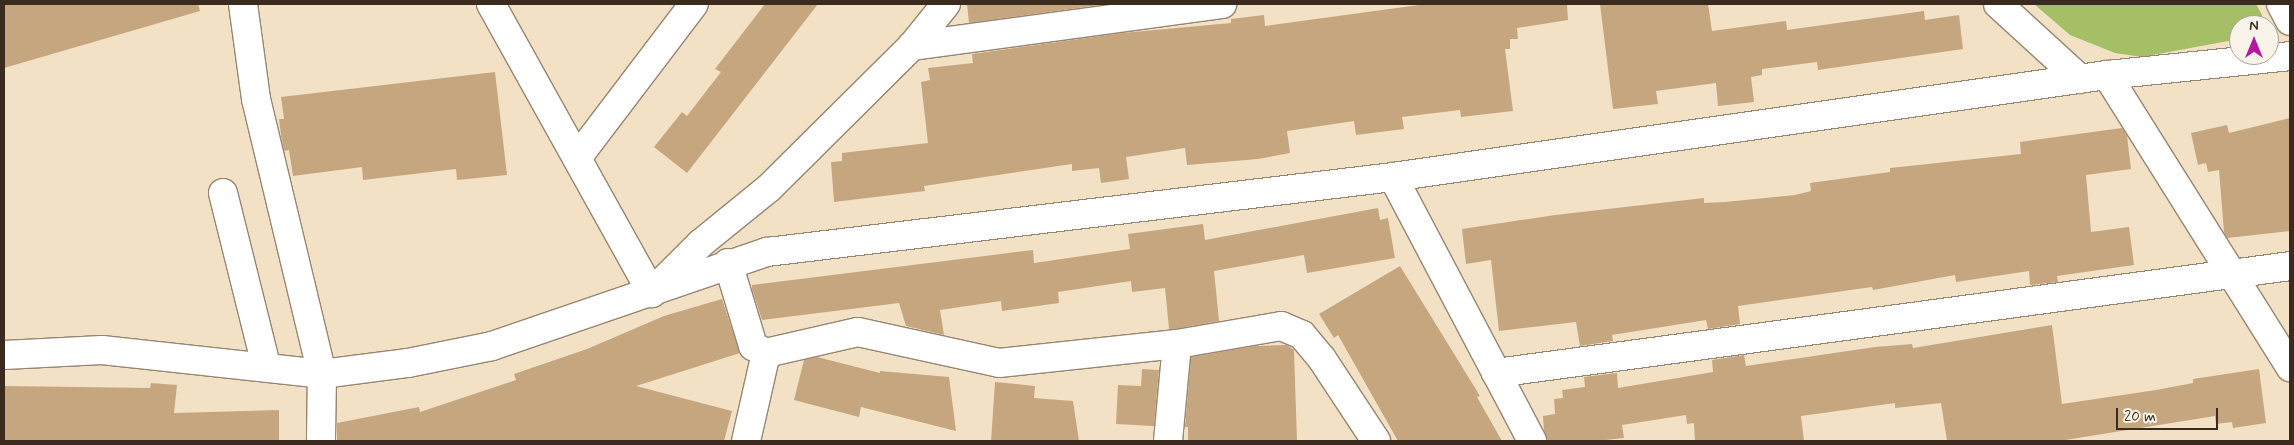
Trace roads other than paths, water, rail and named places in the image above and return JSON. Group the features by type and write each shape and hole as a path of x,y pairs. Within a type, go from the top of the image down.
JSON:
{"street":[{"path":"243,4 256,99 322,374 321,441"},
{"path":"491,4 652,293"},
{"path":"577,158 694,4"},
{"path":"652,293 700,244 769,188 912,46 946,4"},
{"path":"912,46 1222,4"},
{"path":"1998,4 2080,79"},
{"path":"2281,4 2290,22"},
{"path":"4,355 102,350 266,366 322,374 408,363 492,346 652,293 728,263 767,252 1394,177 2107,75 2290,56"},
{"path":"2107,75 2290,367"},
{"path":"1394,177 1532,441"},
{"path":"224,194 266,366"},
{"path":"728,263 753,346 766,353 858,332 999,364 1177,344 1281,326 1302,336 1322,359 1376,441"},
{"path":"1496,373 2290,266"},
{"path":"1168,441 1177,344"},
{"path":"746,441 766,353"}]}
